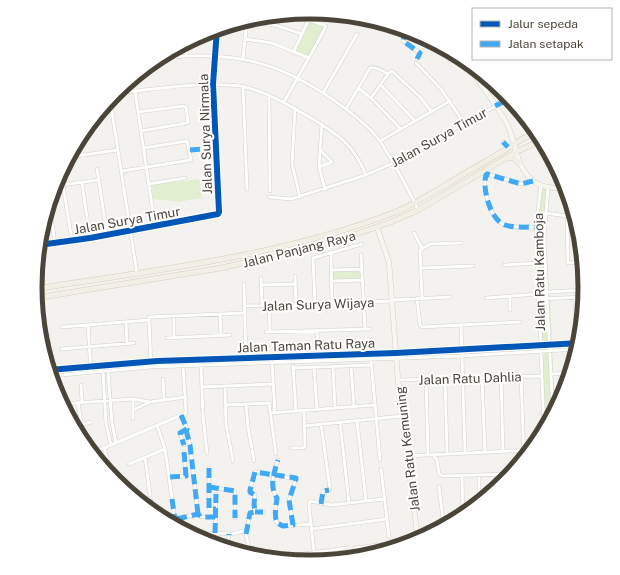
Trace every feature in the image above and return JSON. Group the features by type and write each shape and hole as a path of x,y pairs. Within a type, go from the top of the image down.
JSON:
{"main road":[{"name":"Jalan Panjang Raya","path":"42,288 137,274 248,254 327,235 394,213 415,203 531,135"},
{"name":"Jalan Panjang Raya","path":"44,296 221,268 330,243 377,227 418,210 506,158 536,143"},
{"path":"506,158 513,158 519,163"},
{"path":"258,251 257,254 259,259"},
{"path":"248,254 251,256 250,261"}],"street":[{"path":"284,102 326,26 308,19"},
{"path":"294,51 308,19"},
{"path":"263,23 278,26 302,34"},
{"path":"243,59 246,27"},
{"path":"323,93 357,34"},
{"name":"Jalan Surya Nirmala","path":"216,36 213,84 218,214"},
{"path":"404,36 403,41 420,53 416,61 450,101 464,123"},
{"path":"245,39 272,43 309,58"},
{"path":"186,49 186,56"},
{"path":"170,58 186,56 214,56 243,59 267,64 297,78 323,93 346,109 380,141 418,210"},
{"path":"346,109 371,68 388,74"},
{"path":"371,98 388,74 392,71 420,97 432,112"},
{"path":"474,74 509,129 518,152 519,163 524,172 533,182 548,187 559,188"},
{"path":"127,92 180,85 213,84 243,86 269,95 322,124 347,143 356,154 366,175"},
{"path":"381,85 415,121"},
{"path":"243,86 248,189"},
{"path":"358,88 371,98 401,129"},
{"path":"135,91 156,226"},
{"path":"269,95 270,191"},
{"path":"380,141 450,101"},
{"name":"Jalan Surya Timur","path":"269,197 291,200 366,175 393,164 503,102"},
{"path":"138,112 184,106 186,107 187,123 141,131"},
{"path":"111,107 137,274"},
{"path":"294,108 292,164 300,197"},
{"path":"322,124 319,167 325,189"},
{"path":"122,171 189,160 191,158 187,141 144,148"},
{"path":"503,142 508,148"},
{"path":"190,150 216,148"},
{"path":"75,156 118,150"},
{"path":"319,167 332,162 320,150"},
{"path":"98,169 98,180 107,234"},
{"path":"533,182 521,184 487,174 485,176 484,188 485,194 498,220 504,224 521,227 536,227"},
{"path":"149,184 185,178"},
{"path":"72,241 64,185 98,180"},
{"path":"82,182 90,238"},
{"name":"Jalan Ratu Kamboja","path":"541,185 536,227 544,421"},
{"name":"Jalan Ratu Kamboja","path":"548,187 544,238 553,402"},
{"path":"545,213 567,216 568,263 577,262"},
{"name":"Jalan Surya Timur","path":"45,244 131,231 218,214"},
{"path":"51,218 55,243"},
{"name":"Jalan Surya Wijaya","path":"377,227 388,257 396,356"},
{"path":"414,233 422,248"},
{"path":"422,298 420,253 422,248 430,244 461,243"},
{"path":"315,304 313,258 362,244"},
{"path":"331,252 332,303"},
{"path":"361,255 365,329"},
{"path":"504,265 537,263"},
{"path":"420,268 473,266"},
{"path":"331,270 362,269"},
{"path":"295,276 296,304"},
{"path":"261,278 262,305"},
{"path":"332,281 363,280"},
{"path":"244,284 246,361"},
{"path":"262,285 295,284"},
{"path":"547,292 578,290"},
{"path":"486,298 538,294"},
{"path":"42,305 44,296"},
{"path":"510,296 510,310"},
{"name":"Jalan Surya Wijaya","path":"244,306 364,302 450,297"},
{"path":"538,299 575,297 576,321"},
{"path":"417,298 420,326 520,322"},
{"path":"269,305 270,332"},
{"path":"62,327 149,320 150,317 245,312"},
{"path":"220,314 221,335"},
{"path":"174,316 174,338"},
{"path":"149,320 151,365"},
{"path":"126,322 127,344"},
{"path":"88,325 91,370"},
{"path":"461,325 465,453"},
{"path":"266,332 370,329"},
{"path":"317,331 318,359"},
{"path":"46,335 48,336 49,344"},
{"name":"Jalan Taman Ratu Raya","path":"167,338 230,335"},
{"path":"61,349 134,344"},
{"name":"Jalan Taman Ratu Raya","path":"55,370 91,370 108,372 151,365 183,366 246,361 293,362 318,359 371,360 396,356 541,348 551,349 572,345"},
{"name":"Jalan Taman Ratu Raya","path":"56,375 91,370 151,365 396,356 541,348 571,349"},
{"name":"Jalan Ratu Kemuning","path":"396,356 417,534"},
{"path":"371,360 380,460"},
{"path":"272,362 275,413"},
{"path":"293,362 296,411"},
{"path":"201,365 203,416 207,453"},
{"path":"293,368 371,365"},
{"path":"96,450 186,412 183,366"},
{"path":"333,366 335,408"},
{"path":"351,366 354,407"},
{"path":"314,367 316,410"},
{"path":"103,372 106,423 111,445"},
{"path":"108,372 112,423 116,443"},
{"path":"552,374 564,373"},
{"path":"407,456 447,453 523,451 521,376"},
{"name":"Jalan Ratu Dahlia","path":"398,380 542,376"},
{"path":"501,377 503,451"},
{"path":"482,378 485,452"},
{"path":"163,379 164,399"},
{"path":"445,379 447,453"},
{"path":"426,380 430,455"},
{"path":"202,386 273,384"},
{"path":"81,385 80,425 91,422"},
{"path":"225,386 226,424 233,461"},
{"path":"133,410 150,402 186,397"},
{"path":"132,399 133,419"},
{"path":"68,403 104,402 132,399 150,402"},
{"path":"225,405 274,402"},
{"path":"269,403 276,454"},
{"path":"246,404 248,427 254,461"},
{"path":"270,413 374,405"},
{"path":"291,448 305,447 304,411"},
{"path":"181,415 190,446 198,514"},
{"path":"304,426 402,416"},
{"path":"357,420 366,501"},
{"path":"340,422 349,503"},
{"path":"321,424 330,489 323,491 321,504"},
{"path":"157,425 166,449 175,518 198,514 201,517 216,517"},
{"path":"184,445 180,433 186,430"},
{"path":"104,448 110,467"},
{"path":"128,464 166,449"},
{"path":"170,477 186,476 184,452"},
{"path":"430,455 434,456 437,460 440,475 462,476 503,474"},
{"path":"145,457 150,495"},
{"path":"278,460 273,474 274,492 277,499 275,514 276,522 281,525 312,524"},
{"path":"209,468 209,509 216,509"},
{"path":"381,469 389,537"},
{"path":"255,512 255,494 250,492 255,472 296,479 289,500 293,525"},
{"path":"479,475 479,496"},
{"path":"462,476 462,509"},
{"path":"440,487 443,520"},
{"path":"209,488 235,491 235,518"},
{"path":"215,533 216,494"},
{"path":"314,552 309,502 311,501 332,505 384,499"},
{"path":"249,549 246,534 250,513 263,512"},
{"path":"312,529 387,519"},
{"path":"203,534 229,534 243,531 246,534"},
{"path":"226,543 228,542 229,534"},
{"path":"354,548 389,544"},
{"path":"298,555 346,548"}],"green space":[{"path":"309,21 324,27 309,56 296,51"},
{"path":"199,179 202,198 181,202 153,199 152,185"},
{"path":"539,187 549,189 544,229 550,300 554,398 544,421 536,227"},
{"path":"361,270 361,280 333,280 333,271"}],"marked path":[{"path":"404,36 403,41 420,53 417,59"},
{"path":"495,106 503,102"},
{"path":"503,142 508,147"},
{"path":"190,150 215,148"},
{"path":"533,181 521,184 487,174 485,188 491,210 500,222 512,227 536,227"},
{"path":"181,415 187,429 180,433 184,445"},
{"path":"186,430 190,445 198,514"},
{"path":"170,477 186,476 184,452"},
{"path":"246,534 250,513 255,512 255,495 250,492 255,472 296,478 289,500 293,525 283,526 277,523 276,520 277,498 273,489 273,479 274,474 278,460"},
{"path":"209,468 209,509 216,509"},
{"path":"209,487 235,491 235,518"},
{"path":"321,504 323,491 329,490"},
{"path":"215,533 216,494"},
{"path":"172,499 175,519"},
{"path":"255,512 263,512"},
{"path":"173,518 198,514 201,517 216,517"},
{"path":"226,543 228,542 229,534"}],"cycle path":[{"path":"45,244 90,238 218,214 213,84 217,36"},
{"path":"55,370 157,361 396,353 572,343"}]}
